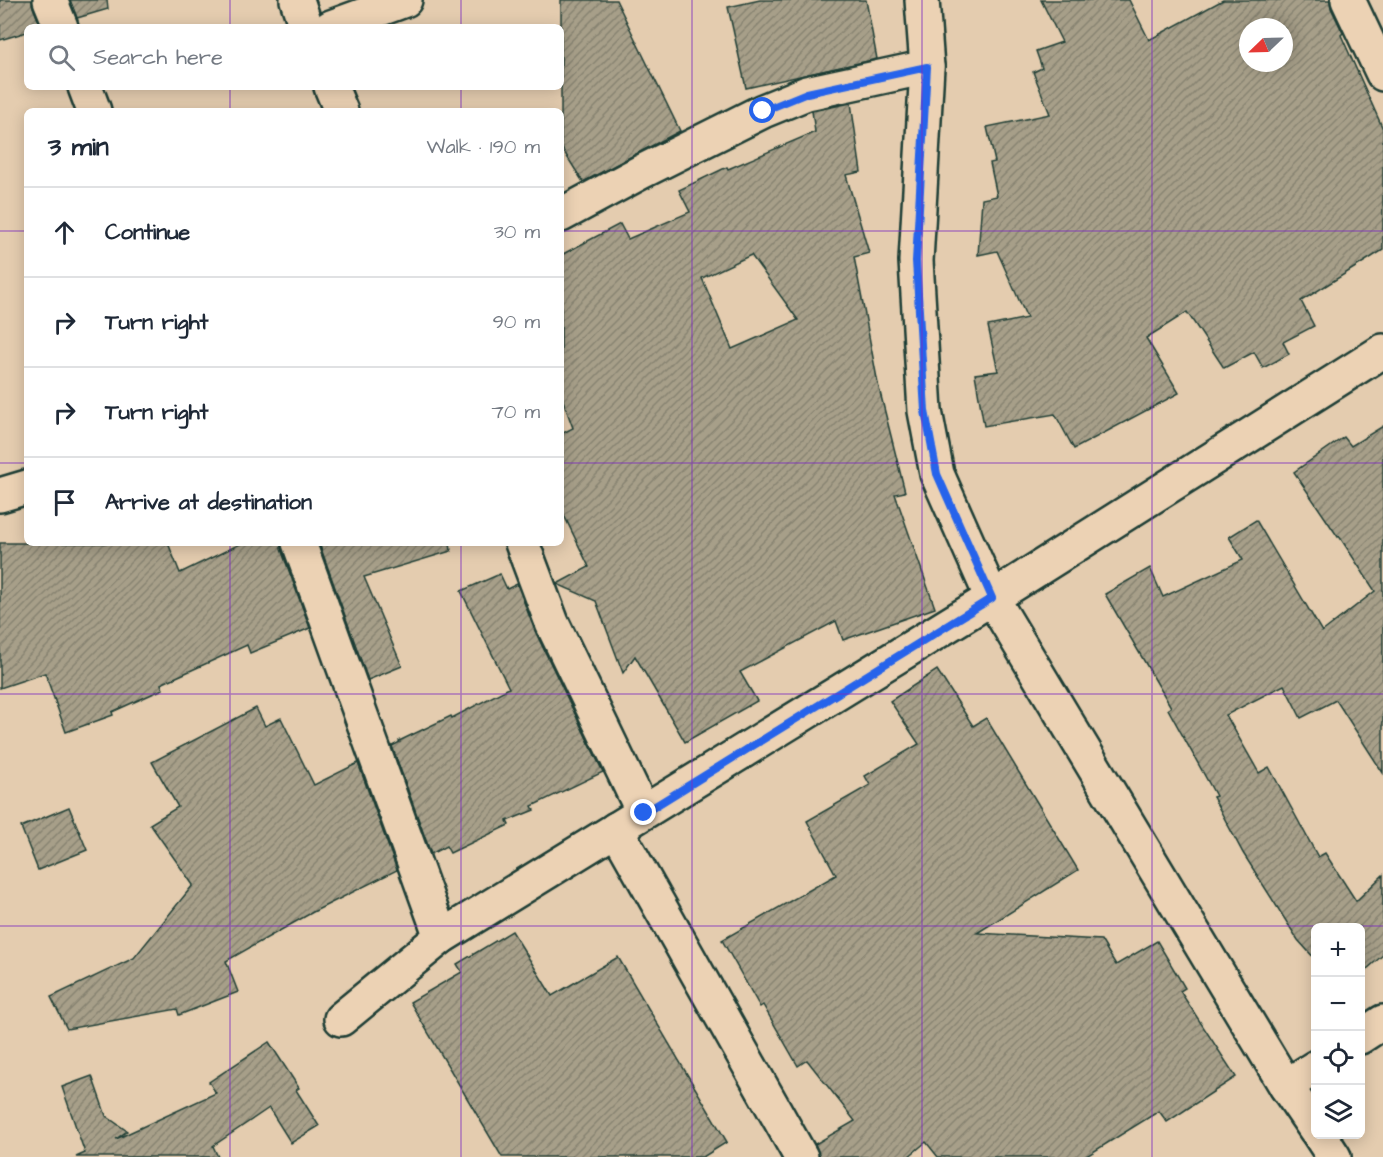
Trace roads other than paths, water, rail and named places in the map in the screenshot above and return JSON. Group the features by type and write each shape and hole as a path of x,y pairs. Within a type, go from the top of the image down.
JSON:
{"street":[{"path":"50,0 60,24"},
{"path":"297,0 305,24"},
{"path":"339,24 405,0"},
{"path":"922,0 927,67 916,261 925,411 937,474 992,598 1286,1086 1311,1123"},
{"path":"1348,0 1383,74"},
{"path":"564,213 763,111 807,93 927,67"},
{"path":"86,90 93,108"},
{"path":"332,90 340,108"},
{"path":"341,1018 441,937 992,598 1383,351"},
{"path":"0,495 24,488"},
{"path":"300,546 441,937"},
{"path":"523,546 552,623 644,813"},
{"path":"615,829 801,1157"},
{"path":"1365,1034 1383,1022"},
{"path":"1286,1086 1311,1070"},
{"path":"1322,1139 1334,1157"}]}
